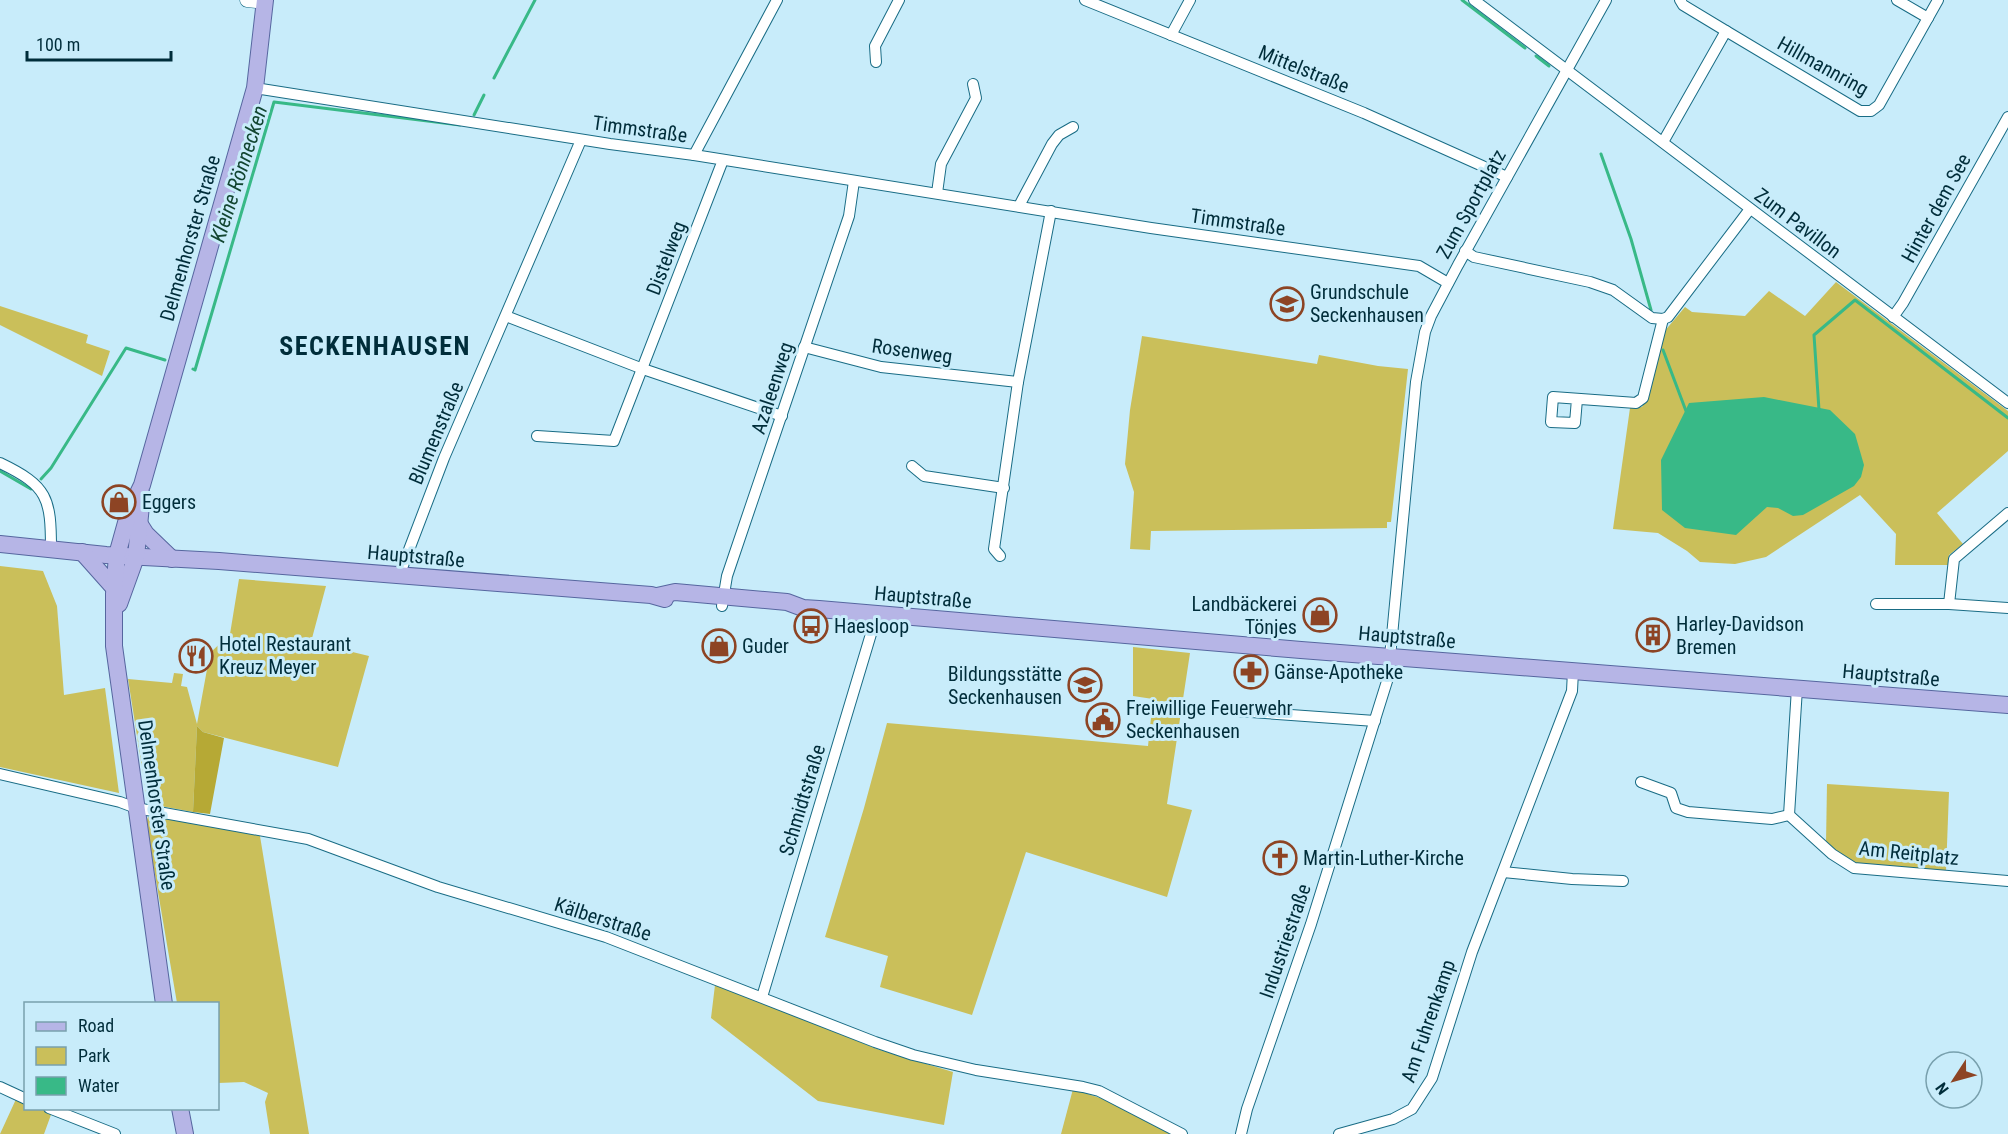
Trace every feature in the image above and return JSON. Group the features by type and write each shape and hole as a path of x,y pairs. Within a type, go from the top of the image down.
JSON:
{"main road":[{"name":"Delmenhorster Straße","path":"164,1002 115,660 114,588 117,555 129,512 142,485 255,88 265,1"},
{"name":"Delmenhorster Straße","path":"115,612 136,557 142,485"},
{"path":"139,523 146,534 172,559"},
{"name":"Hauptstraße","path":"0,544 136,557 219,561 657,596 674,602 723,601 786,611 803,608 2008,705"},
{"path":"82,552 114,588"},
{"path":"180,1110 185,1134"}],"street":[{"path":"248,0 265,1"},
{"path":"694,155 777,0"},
{"path":"876,62 874,46 899,0"},
{"name":"Mittelstraße","path":"1085,0 1364,113 1507,177"},
{"path":"1171,34 1190,0"},
{"name":"Zum Pavillon","path":"1474,0 2008,403"},
{"name":"Zum Sportplatz","path":"1392,656 1419,357 1431,316 1606,0"},
{"name":"Hillmannring","path":"1680,0 1683,5 1860,111 1871,111 1879,105 1938,0"},
{"path":"1898,0 1928,18"},
{"path":"1663,142 1726,31"},
{"path":"937,193 941,164 976,98 973,84"},
{"name":"Timmstraße","path":"255,88 1151,228 1419,266 1448,283"},
{"name":"Hinter dem See","path":"1893,317 2008,117"},
{"path":"1019,206 1052,144 1059,135 1073,127"},
{"name":"Blumenstraße","path":"399,576 444,458 581,140"},
{"name":"Distelweg","path":"537,436 614,441 723,160"},
{"name":"Azaleenweg","path":"723,601 727,576 849,216 854,181"},
{"path":"1466,251 1473,257 1590,282 1613,290 1652,318 1663,320 1668,317 1750,209"},
{"path":"1000,556 994,549 1018,382 1051,211"},
{"path":"506,316 643,369 782,417"},
{"path":"1577,399 1636,403 1643,398 1663,320"},
{"name":"Rosenweg","path":"804,347 881,367 1018,382"},
{"path":"0,463 35,483 48,501 51,550"},
{"path":"912,466 924,476 1004,488"},
{"path":"1949,604 1954,559 2008,513"},
{"path":"1876,604 1949,604 2008,608"},
{"name":"Schmidtstraße","path":"762,997 877,614"},
{"name":"Industriestraße","path":"1241,1134 1247,1109 1318,903 1388,678 1392,656"},
{"name":"Am Fuhrenkamp","path":"1339,1134 1394,1119 1412,1109 1432,1078 1472,952 1572,691 1573,671"},
{"path":"1641,782 1671,793 1676,808 1688,812 1772,819 1789,815 1797,688"},
{"path":"1237,711 1375,721"},
{"name":"Kälberstraße","path":"0,774 119,801 136,808 308,838 438,887 606,937 913,1055 976,1070 1099,1091 1182,1134"},
{"name":"Am Reitplatz","path":"1789,815 1832,854 1854,868 2008,881"},
{"path":"1503,872 1572,879 1623,881"},
{"path":"0,1087 24,1098"},
{"path":"54,1110 114,1134"}],"green space":[{"path":"1836,282 2008,411 2008,451 1937,513 1963,544 1949,555 1948,565 1895,565 1896,534 1860,495 1766,557 1735,564 1700,562 1658,533 1613,529 1630,408 1642,407 1649,393 1663,333 1685,307 1692,312 1745,316 1769,291 1805,316"},
{"path":"0,306 88,335 86,343 110,351 102,376 0,325"},
{"path":"1142,336 1317,364 1319,355 1408,369 1391,522 1387,522 1387,528 1151,531 1150,550 1130,549 1134,492 1125,464 1130,410"},
{"path":"0,566 43,571 57,606 64,695 105,688 119,793 0,767"},
{"path":"239,579 326,586 311,642 369,656 338,767 203,732 197,726 193,812 155,805 147,799 128,679 172,683 174,673 183,674 181,686 187,687 197,724 210,653 230,634"},
{"path":"1133,647 1190,653 1167,804 1192,810 1167,897 1026,852 972,1015 880,987 888,956 825,937 887,723 1148,746 1153,699 1133,696"},
{"path":"1827,784 1949,792 1946,871 1852,864 1826,843"},
{"path":"156,816 260,836 309,1134 270,1134 265,1102 268,1093 244,1082 219,1083 219,1002 177,1002 146,822 148,817"},
{"path":"715,985 786,1011 877,1049 953,1072 944,1125 818,1101 711,1018"},
{"path":"1073,1089 1103,1099 1174,1134 1061,1134"},
{"path":"17,1097 24,1100 24,1110 52,1112 44,1134 0,1134"}],"shaded area":[{"path":"197,726 203,732 224,738 210,814 193,812"}],"water":[{"path":"1764,397 1830,410 1855,434 1864,465 1861,477 1854,486 1803,515 1793,516 1778,508 1767,507 1736,535 1685,528 1662,510 1661,460 1689,403"}],"waterway":[{"name":"Kleine Rönnecken","path":"494,78 535,0"},
{"name":"Kleine Rönnecken","path":"1462,0 1525,48"},
{"name":"Kleine Rönnecken","path":"1536,56 1549,66"},
{"path":"474,115 484,95"},
{"name":"Kleine Rönnecken","path":"193,369 195,370 274,102 460,125"},
{"name":"Kleine Rönnecken","path":"1601,154 1631,239 1651,310"},
{"name":"Kleine Rönnecken","path":"1819,410 1814,335 1855,300 2008,418"},
{"name":"Kleine Rönnecken","path":"41,479 51,468 126,348 165,360"},
{"name":"Kleine Rönnecken","path":"1663,350 1686,411"},
{"name":"Kleine Rönnecken","path":"0,471 31,489"}],"place":[{"name":"Grundschule Seckenhausen","path":"1287,304"},
{"name":"Eggers","path":"119,502"},
{"name":"Landbäckerei Tönjes","path":"1320,615"},
{"name":"Haesloop","path":"811,626"},
{"name":"Harley-Davidson Bremen","path":"1653,635"},
{"name":"Guder","path":"719,646"},
{"name":"Hotel Restaurant Kreuz Meyer","path":"196,656"},
{"name":"Gänse-Apotheke","path":"1251,672"},
{"name":"Bildungsstätte Seckenhausen","path":"1085,685"},
{"name":"Freiwillige Feuerwehr Seckenhausen","path":"1103,720"},
{"name":"Martin-Luther-Kirche","path":"1280,858"}],"district":[{"name":"SECKENHAUSEN","path":"375,346"}]}
